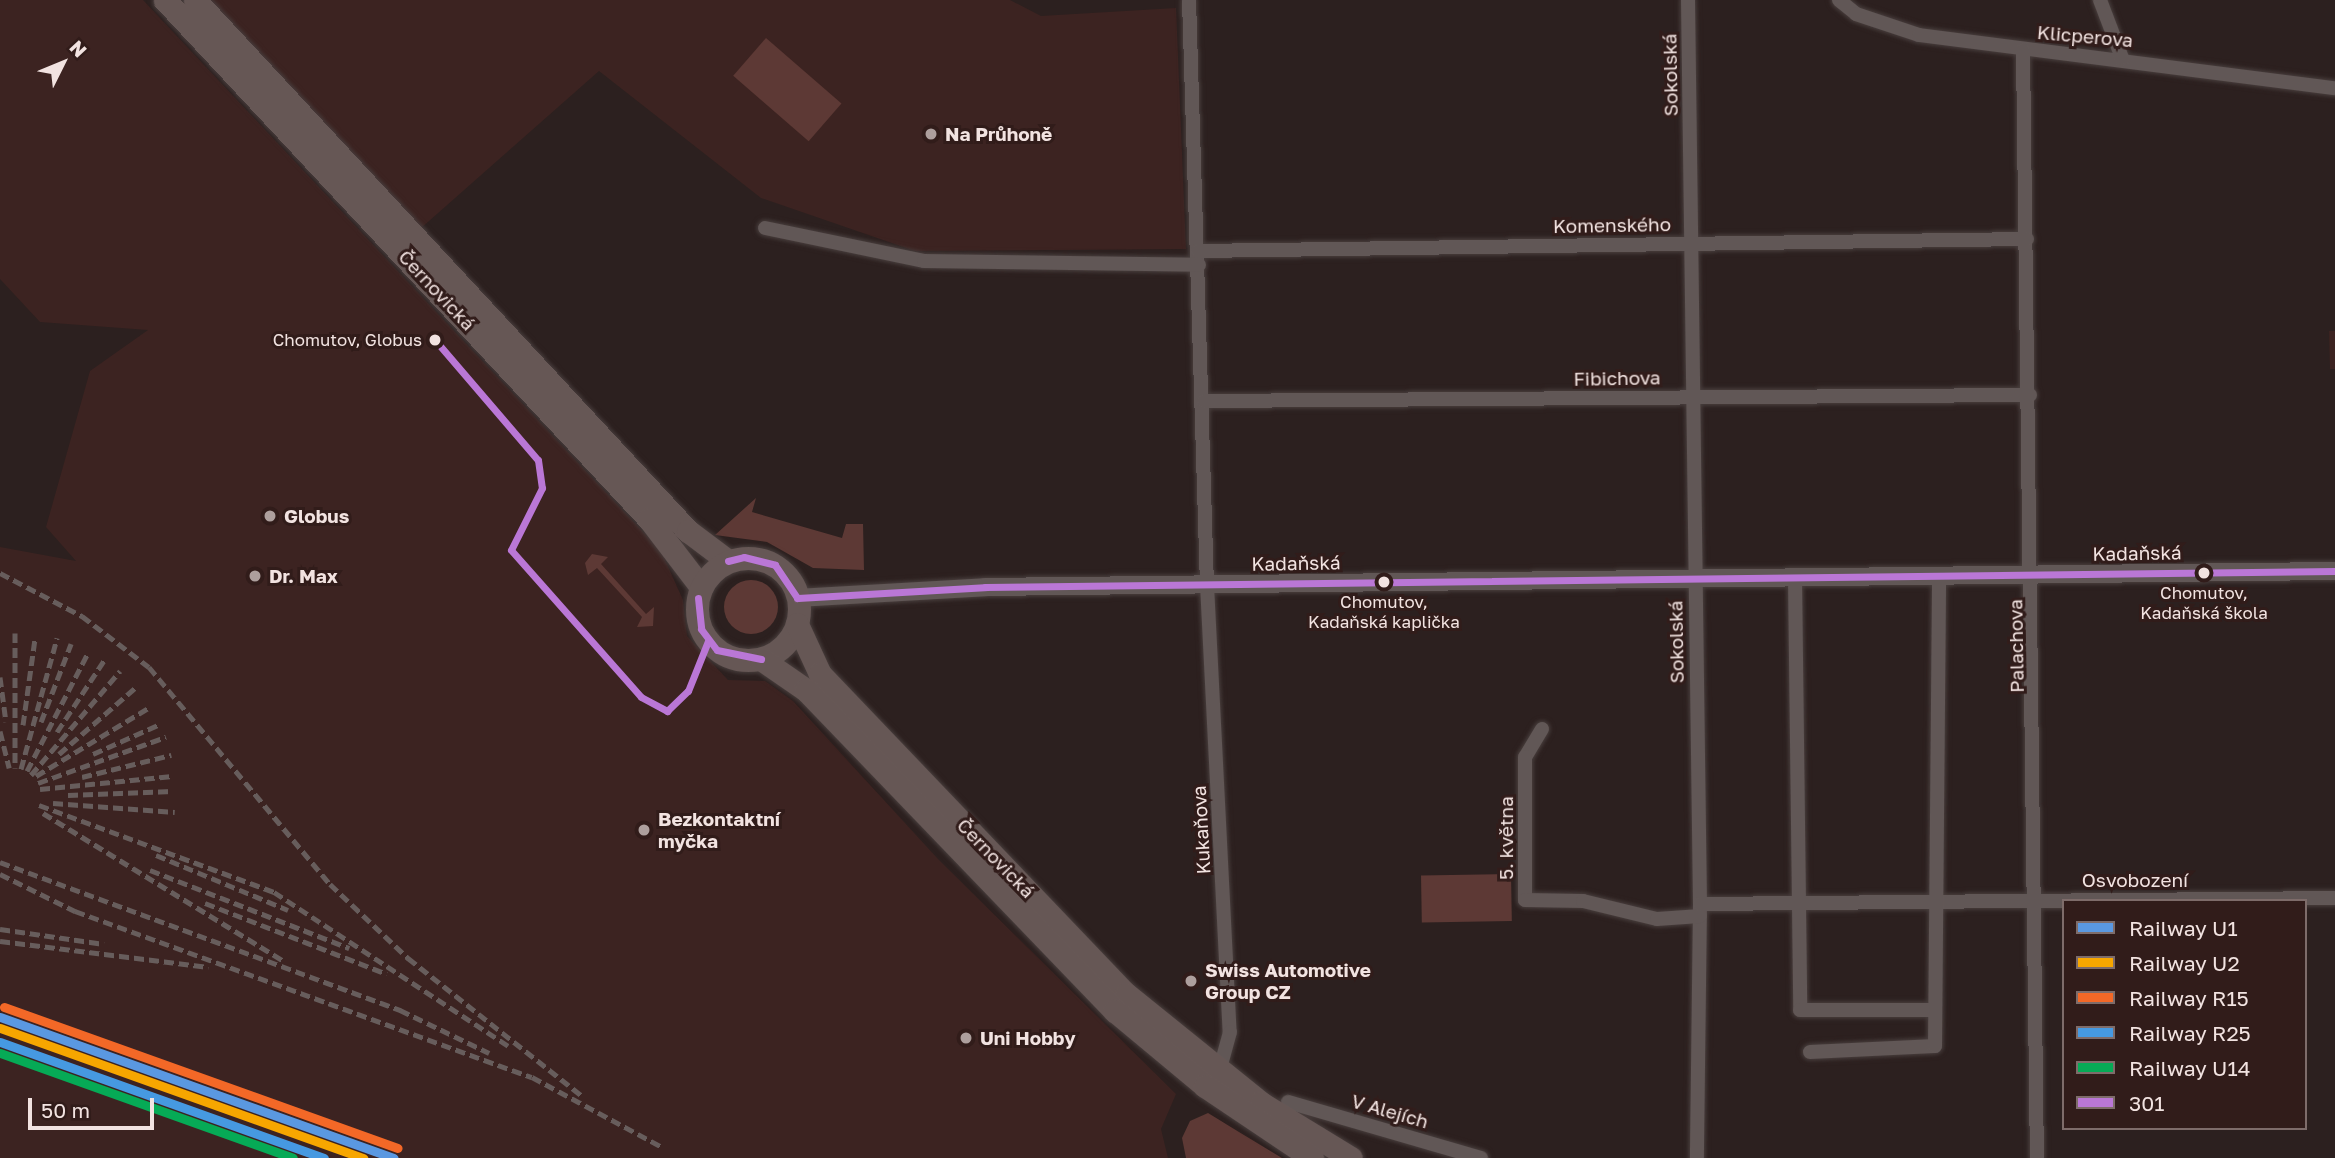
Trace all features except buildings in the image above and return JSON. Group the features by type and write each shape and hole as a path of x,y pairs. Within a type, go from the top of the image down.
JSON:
{"highway":[{"name":"Černovická","path":"165,0 649,519 701,587 696,615 708,641 727,656 761,659 806,690 1053,951 1212,1079"},
{"name":"Černovická","path":"195,0 688,531 728,561"},
{"path":"701,587 728,561 744,557 775,565 797,598"},
{"name":"Černovická","path":"797,598 797,624 820,674 1126,994 1212,1079"},
{"path":"761,659 789,640 797,624"},
{"path":"1212,1079 1312,1158"},
{"path":"1212,1079 1351,1158"}],"street":[{"path":"1189,0 1204,401 1207,585"},
{"name":"Sokolská","path":"1688,0 1692,243 1691,397 1700,910 1697,1158"},
{"name":"Klicperova","path":"1839,0 1856,14 1919,35 2023,50 2122,58 2335,88"},
{"path":"2100,0 2122,58"},
{"name":"Palachova","path":"2023,50 2039,900 2037,1158"},
{"path":"765,228 923,261 1199,258"},
{"name":"Komenského","path":"1199,258 1692,243 2027,239"},
{"name":"Fibichova","path":"1204,401 2031,395"},
{"name":"Kadaňská","path":"797,598 893,589 1795,577 1939,579 2335,571"},
{"path":"1795,577 1800,1010 1935,1010"},
{"path":"1810,1052 1935,1046 1939,579"},
{"name":"Kukaňova","path":"1207,585 1230,1032 1212,1079"},
{"name":"5. května","path":"1542,729 1525,757 1525,900 1583,901 1657,919 1700,910"},
{"name":"Osvobození","path":"2187,899 2335,898"},
{"name":"Osvobození","path":"1700,910 1797,901 2062,900"},
{"name":"V Alejích","path":"1287,1102 1481,1158"}],"shaded area":[{"path":"0,0 143,0 661,551 683,600 687,636 728,680 765,681 793,701 938,859 1176,1094 1161,1129 1168,1158 0,1158 0,547 76,561 46,527 90,371 148,330 40,322 0,279"},
{"name":"Na Průhoně","path":"210,0 1010,0 1041,16 1176,8 1186,249 915,251 761,198 599,71 420,229"},
{"path":"766,38 841,104 809,141 733,76"},
{"path":"2329,331 2335,331 2335,369 2330,369"},
{"path":"756,498 752,512 842,538 846,524 863,524 864,570 813,568 767,542 715,535"},
{"path":"592,554 608,557 601,564 646,614 654,607 653,626 637,627 642,617 597,568 588,575 585,563"},
{"path":"751,580 770,588 778,607 770,626 751,634 732,626 724,607 732,588"},
{"path":"1511,874 1512,921 1422,923 1421,876"},
{"path":"1208,1113 1282,1158 1186,1158 1182,1138 1190,1121"}],"railway":[{"path":"0,573 82,616 149,667 330,884 408,958 581,1095"},
{"path":"15,633 15,768"},
{"path":"23,725 35,638"},
{"path":"21,769 57,638"},
{"path":"41,722 71,644"},
{"path":"27,771 88,653"},
{"path":"57,732 105,659"},
{"path":"31,775 120,671"},
{"path":"0,677 6,722"},
{"path":"59,754 136,687"},
{"path":"36,776 150,707"},
{"path":"93,754 160,724"},
{"path":"0,731 9,768"},
{"path":"38,783 166,737"},
{"path":"82,777 171,755"},
{"path":"40,789 172,776"},
{"path":"68,795 173,791"},
{"path":"53,803 175,812"},
{"path":"39,805 274,892 508,1046"},
{"path":"43,813 282,960"},
{"path":"156,855 288,910"},
{"path":"0,862 400,1010 489,1053"},
{"path":"150,870 349,948"},
{"path":"0,874 75,911 532,1077 662,1147"},
{"path":"205,903 387,974"},
{"path":"0,929 104,944"},
{"path":"0,941 208,967"}],"rail line":[{"name":"R15","path":"4,1007 398,1148"},
{"name":"U1","path":"0,1017 394,1158"},
{"name":"U2","path":"0,1028 363,1158"},
{"name":"R25","path":"0,1042 324,1158"},
{"name":"U14","path":"0,1053 293,1158"}],"transit line":[{"name":"301","path":"435,340 538,460 542,488 511,550 641,697 667,711 688,691 708,641"},
{"name":"301","path":"728,561 744,557 775,565 797,598 985,587 2335,571"},
{"name":"301","path":"698,598 701,629 717,650 761,659"}],"place":[{"name":"Na Průhoně","path":"931,134"},
{"name":"Chomutov, Globus","path":"435,340"},
{"name":"Globus","path":"270,516"},
{"name":"Chomutov, Kadaňská škola","path":"2204,573"},
{"name":"Dr. Max","path":"255,576"},
{"name":"Chomutov, Kadaňská kaplička","path":"1384,582"},
{"name":"Bezkontaktní myčka","path":"644,830"},
{"name":"Swiss Automotive Group CZ","path":"1191,981"},
{"name":"Uni Hobby","path":"966,1038"}]}
